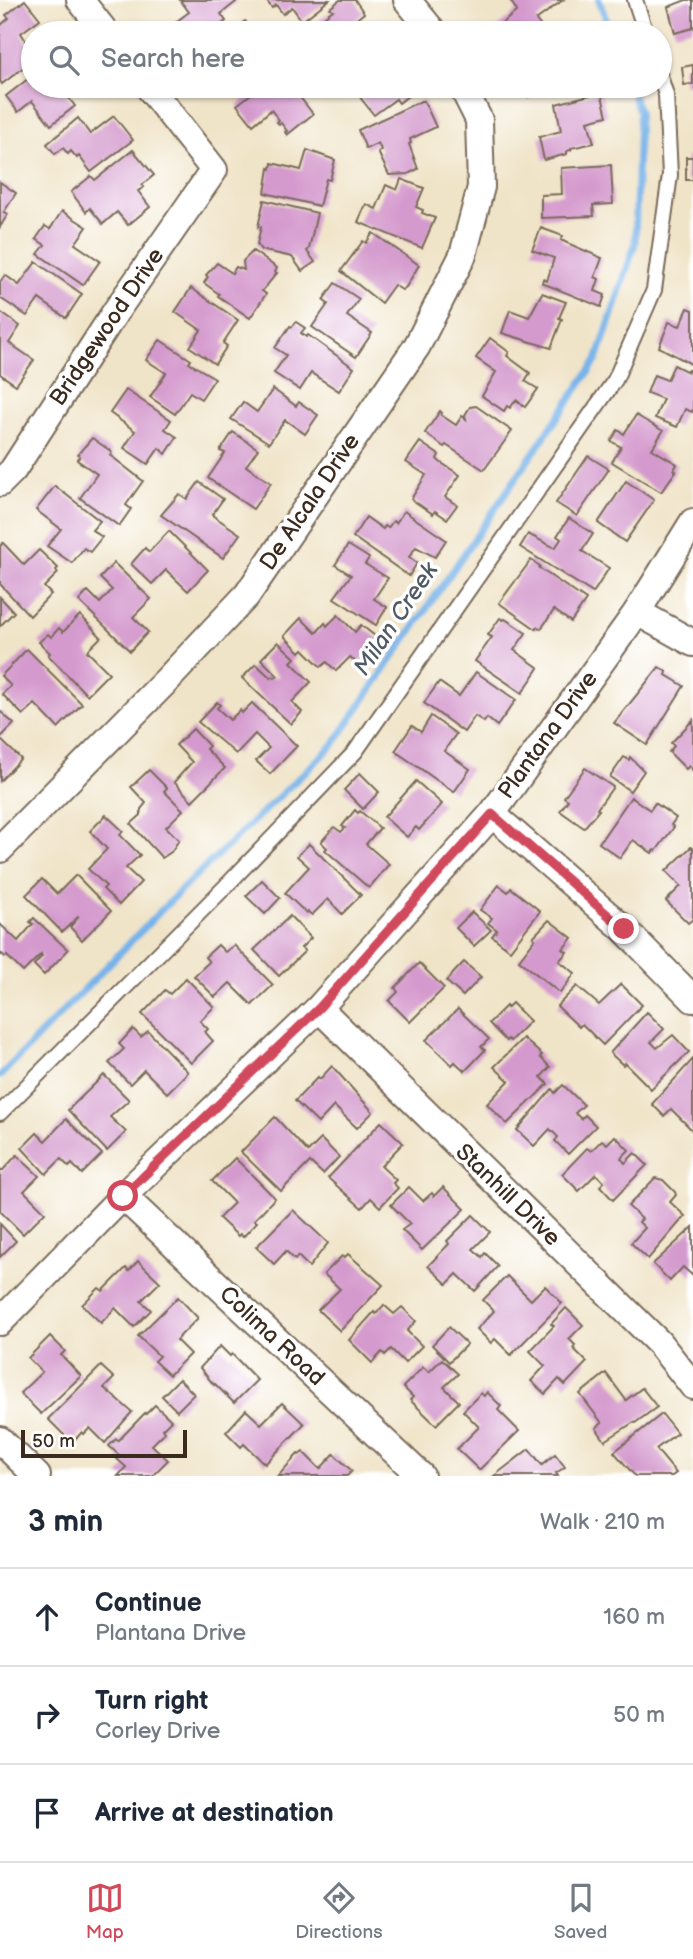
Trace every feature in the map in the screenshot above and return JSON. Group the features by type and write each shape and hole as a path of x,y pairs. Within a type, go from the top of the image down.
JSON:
{"street":[{"path":"80,0 97,21"},
{"path":"407,0 424,21"},
{"name":"Bridgewood Drive","path":"0,483 13,470 116,311 214,170 157,98"},
{"name":"De Alcala Drive","path":"0,849 247,595 417,346 463,255 481,187 479,120 468,98"},
{"name":"Plantana Drive","path":"0,1322 123,1196 319,1008 492,814 637,612 693,522"},
{"path":"637,612 693,643"},
{"path":"492,814 624,929 693,999"},
{"name":"Stanhill Drive","path":"319,1008 659,1343 693,1386"},
{"name":"Colima Road","path":"123,1196 421,1476"},
{"path":"0,1440 37,1476"}],"lane":[{"path":"635,0 642,21"},
{"path":"0,1113 355,752 615,380 654,290 670,175 666,98"}],"building":[{"path":"25,0 40,19 21,21 21,69 2,84 0,26 9,18 6,15"},
{"path":"180,0 236,2 221,14 226,21 177,21 189,12"},
{"path":"266,0 329,0 302,21 292,7 283,14 276,5 272,8"},
{"path":"340,0 355,0 364,13 354,21 319,21 333,10 330,8"},
{"path":"510,0 563,0 537,21 505,21 517,11"},
{"path":"693,0 693,28 675,33 668,7"},
{"path":"693,65 693,84 684,85 682,67"},
{"path":"21,84 21,98 69,98 75,106 51,125 32,101 18,112 6,96"},
{"path":"246,98 301,98 313,114 287,135 287,131 277,122 279,120 271,110 253,125 237,105"},
{"path":"361,98 405,98 399,103 396,99 374,115"},
{"path":"578,98 602,98 607,116 588,121 594,143 571,148 567,154 544,160 539,137 561,131 556,104"},
{"path":"424,101 436,127 410,139 409,144 418,169 408,174 389,175 378,152 381,150 378,143 366,149 358,130"},
{"path":"114,116 133,140 91,172 79,156 77,158 71,151 68,154 63,148 55,154 47,144 78,118 90,134"},
{"path":"133,150 154,175 138,191 150,207 128,225 117,212 103,224 90,208 86,212 71,192 91,176 95,180"},
{"path":"307,150 335,160 330,180 326,179 319,206 265,193 272,163 301,170"},
{"path":"686,157 693,157 693,180 686,180"},
{"path":"611,165 613,204 593,205 594,216 541,218 541,195 562,194 561,168"},
{"path":"401,179 424,188 416,207 423,210 422,213 435,218 422,248 358,222 366,204 376,209 386,185 397,190"},
{"path":"0,182 16,193 4,212 8,214 0,227"},
{"path":"264,200 317,213 307,251 315,262 302,271 292,257 261,250 257,244"},
{"path":"62,211 87,227 75,244 100,261 83,285 38,254 45,245 36,239 45,226 50,229"},
{"path":"541,228 563,236 561,240 602,258 595,277 599,279 595,291 605,295 601,307 542,283 543,279 547,281 554,258 532,250"},
{"path":"373,233 419,265 406,287 402,290 394,285 381,303 341,271 363,241 366,243"},
{"path":"253,251 277,268 277,273 262,291 266,294 250,318 204,283 208,277 206,275 217,263 232,273 236,267 244,270 243,261"},
{"path":"36,262 82,294 66,318 39,299 27,316 0,298 0,282 5,275 19,285"},
{"path":"335,283 359,299 347,316 372,333 356,357 312,327 328,304 323,300"},
{"path":"191,288 238,320 223,343 227,346 215,364 190,347 201,330 175,312"},
{"path":"542,293 566,302 551,348 502,333 510,310 529,317"},
{"path":"688,308 693,310 693,365 659,347 669,322 680,326"},
{"path":"0,312 20,326 9,343 34,360 16,385 0,374"},
{"path":"296,322 305,328 301,333 306,337 308,335 354,368 339,391 311,373 300,390 274,373 286,355 275,348 290,326"},
{"path":"490,338 509,352 507,356 530,373 525,381 538,389 525,407 516,400 504,411 482,396 496,372 476,358"},
{"path":"160,340 191,360 189,363 215,378 201,399 190,392 175,414 150,397 166,373 146,360"},
{"path":"674,365 688,372 693,371 693,409 692,412 685,409 677,427 655,418 663,399 647,393 654,375 667,380"},
{"path":"273,389 296,406 299,402 318,415 305,434 285,420 269,443 231,419 243,402 257,412"},
{"path":"126,390 171,420 165,429 177,437 166,454 159,448 148,464 124,448 135,431 110,413"},
{"path":"476,406 512,431 484,470 425,433 440,411 441,415 456,425 462,416 466,419 465,415 470,407"},
{"path":"636,415 663,431 652,449 677,464 674,470 676,471 661,492 612,462 621,447 611,441 618,430 624,434"},
{"path":"233,432 258,449 246,466 271,483 253,509 208,478 225,453 220,451"},
{"path":"92,438 112,452 110,455 143,481 126,505 131,509 119,526 80,498 97,474 77,460 80,456 78,454"},
{"path":"420,442 439,455 437,459 440,462 460,475 445,497 457,505 447,519 435,511 433,514 411,499 426,475 406,462"},
{"path":"588,456 609,469 577,516 556,503"},
{"path":"626,481 654,500 625,542 598,523"},
{"path":"199,482 223,499 212,515 240,534 223,558 161,515 179,494 187,499"},
{"path":"55,486 100,521 92,530 102,537 90,552 84,548 72,563 47,546 61,529 36,510"},
{"path":"404,511 446,540 435,557 416,547 409,557 417,563 409,576 353,537 366,517 383,529 385,526 388,528 393,521 396,523"},
{"path":"569,518 593,534 582,551 609,568 593,593 520,547 528,534 555,548 561,539 557,536"},
{"path":"169,531 208,570 188,591 166,570 152,584 131,564 145,548 149,552"},
{"path":"3,543 24,565 39,550 58,568 58,573 44,587 51,594 30,616 0,584 0,546"},
{"path":"348,545 369,558 365,564 388,578 374,599 387,607 376,625 334,598 351,575 335,565"},
{"path":"531,560 586,600 571,622 554,610 541,629 536,629 499,603"},
{"path":"114,563 151,599 133,617 148,632 130,651 79,601 88,591 100,603 112,590 100,578"},
{"path":"0,597 14,612 0,626"},
{"path":"80,615 101,637 87,651 109,673 87,695 39,642 48,634 51,637 59,628 63,632"},
{"path":"338,615 355,632 361,625 380,640 358,664 350,657 336,671 327,662 321,667 303,649 300,652 284,636 301,618 316,633"},
{"path":"500,618 526,633 514,650 539,668 522,693 475,661 492,637 488,635"},
{"path":"278,642 295,658 291,662 311,682 292,702 302,712 291,724 242,678 256,664 271,678 278,676 261,659"},
{"path":"27,649 82,704 58,728 35,704 23,715 2,694 11,686 1,676"},
{"path":"659,667 667,672 666,675 684,686 647,745 614,723"},
{"path":"476,672 516,700 497,726 487,718 484,722 475,716 464,732 424,703 439,682 459,696"},
{"path":"217,702 220,705 217,708 230,720 252,703 297,746 270,774 256,761 269,748 255,734 236,754 198,722"},
{"path":"0,711 14,724 0,738"},
{"path":"431,716 456,734 444,751 470,769 454,792 395,751 412,726 421,732"},
{"path":"693,720 693,771 689,766 686,769 669,752 674,746 671,743"},
{"path":"193,729 209,746 206,749 225,768 192,801 174,782 192,762 176,745"},
{"path":"0,739 21,759 0,781"},
{"path":"624,757 629,760 630,757 644,771 630,791 610,777"},
{"path":"585,768 613,787 584,828 560,811 568,800 564,797"},
{"path":"149,770 167,788 164,791 183,810 166,827 179,840 171,852 162,858 131,824 141,815 141,809 146,803 131,787"},
{"path":"360,773 379,792 363,809 344,790"},
{"path":"416,781 442,804 419,830 416,827 407,837 384,817"},
{"path":"631,797 650,810 655,803 676,818 671,825 674,827 656,851 652,853 633,840 620,858 599,843"},
{"path":"355,810 358,813 360,811 380,828 366,844 389,864 369,888 325,850 327,848 321,842 334,827 341,832 345,828 342,826"},
{"path":"106,815 123,831 120,835 140,855 126,868 141,882 119,905 103,889 106,886 88,869 107,849 90,831"},
{"path":"309,844 361,895 342,914 328,899 312,915 306,913 285,893 309,867 297,856"},
{"path":"691,847 693,919 688,923 666,901 681,886 666,871"},
{"path":"76,875 111,911 82,940 70,927 79,916 62,932 26,895 42,879 57,894"},
{"path":"262,880 280,898 265,914 246,896"},
{"path":"499,885 508,892 511,888 540,911 510,950 492,936 497,930 488,923 492,918 480,910"},
{"path":"472,912 491,930 474,946 456,928"},
{"path":"290,916 311,938 301,948 305,951 279,976 254,950"},
{"path":"34,918 68,950 44,975 34,965 41,954 23,972 7,956 0,956 0,924 18,941 33,924 30,922"},
{"path":"549,920 572,938 563,949 567,952 559,961 575,973 560,993 519,960 535,939 533,937"},
{"path":"218,945 225,952 234,945 273,985 252,1005 230,983 215,997 194,976 209,962 205,957"},
{"path":"464,962 481,977 463,996 446,981"},
{"path":"419,963 444,988 410,1022 389,1001 398,992 395,988"},
{"path":"186,978 214,1007 200,1021 208,1029 205,1032 213,1041 191,1063 142,1014 165,990 170,994"},
{"path":"621,984 642,1005 603,1045 582,1024 579,1027 557,1006 577,986 599,1005"},
{"path":"512,1003 530,1021 510,1041 506,1041 489,1023"},
{"path":"458,1009 489,1039 481,1047 485,1050 465,1071 455,1062 452,1065 426,1040"},
{"path":"647,1012 664,1029 651,1042 657,1048 673,1035 689,1052 651,1089 625,1063 623,1065 610,1053"},
{"path":"133,1029 141,1037 148,1031 188,1072 167,1093 144,1070 130,1084 109,1063 124,1049 119,1044"},
{"path":"523,1038 542,1055 540,1057 550,1067 541,1077 548,1084 507,1124 487,1104 509,1081 494,1067"},
{"path":"693,1059 693,1131 671,1109 664,1116 652,1104"},
{"path":"332,1066 373,1112 357,1128 334,1106 318,1123 295,1101"},
{"path":"104,1075 129,1100 110,1117 126,1132 107,1151 68,1110"},
{"path":"563,1085 584,1105 575,1113 581,1119 585,1115 596,1126 568,1154 555,1141 558,1137 550,1129 534,1146 517,1130 552,1089 555,1093"},
{"path":"275,1117 308,1152 321,1139 339,1157 323,1174 310,1162 281,1191 241,1152"},
{"path":"66,1119 102,1154 82,1174 72,1164 69,1167 61,1159 46,1174 22,1148 37,1133 45,1141"},
{"path":"381,1122 403,1143 381,1166 396,1180 393,1183 398,1188 380,1207 371,1198 362,1208 328,1178"},
{"path":"615,1136 629,1150 621,1158 625,1163 635,1153 647,1165 613,1200 600,1186 604,1182 596,1174 579,1191 562,1174 587,1148 591,1151 602,1140 607,1144"},
{"path":"17,1155 39,1176 24,1191 45,1212 23,1234 0,1211 0,1169 2,1171"},
{"path":"235,1158 275,1198 254,1220 257,1222 243,1237 240,1234 238,1236 219,1218 234,1203 212,1181"},
{"path":"655,1178 663,1180 675,1192 676,1195 670,1202 685,1216 648,1259 631,1243 645,1228 639,1222 642,1219 628,1206"},
{"path":"409,1187 423,1201 432,1193 434,1196 443,1187 465,1209 422,1250 402,1230 410,1224 391,1205"},
{"path":"293,1210 328,1243 309,1267 298,1256 295,1260 286,1251 274,1264 256,1247"},
{"path":"473,1215 490,1232 473,1249 482,1257 485,1253 498,1266 475,1291 457,1274 447,1284 428,1266 449,1244 447,1241"},
{"path":"0,1224 16,1241 0,1257"},
{"path":"693,1227 693,1276 683,1267 670,1281 653,1264"},
{"path":"348,1254 383,1285 340,1331 318,1310 340,1289 324,1274 342,1256 344,1258"},
{"path":"138,1261 160,1282 141,1301 151,1310 134,1327 115,1308 101,1323 82,1305 99,1288 103,1291 126,1268 129,1271"},
{"path":"507,1276 531,1300 545,1286 562,1303 511,1355 495,1339 491,1343 477,1329 494,1311 483,1300"},
{"path":"178,1297 198,1318 176,1340 190,1354 169,1375 154,1361 159,1356 138,1336"},
{"path":"384,1305 394,1314 402,1307 416,1321 407,1331 422,1346 405,1363 391,1349 385,1355 382,1352 372,1363 349,1340 374,1312 376,1314"},
{"path":"566,1308 583,1325 569,1339 575,1345 573,1348 587,1362 565,1385 559,1379 545,1394 531,1381 545,1366 530,1351 554,1326 551,1324"},
{"path":"449,1327 467,1344 449,1362 432,1345"},
{"path":"50,1336 65,1351 61,1355 81,1376 41,1414 20,1393 42,1372 28,1358"},
{"path":"220,1346 230,1356 232,1354 257,1380 234,1403 200,1368"},
{"path":"442,1359 458,1374 444,1387 459,1402 436,1425 410,1400 413,1397 403,1387 423,1367 429,1372"},
{"path":"101,1366 114,1378 104,1388 132,1412 105,1443 90,1428 72,1443 48,1419"},
{"path":"606,1373 626,1400 642,1388 657,1407 605,1441 596,1428 602,1423 580,1394"},
{"path":"179,1379 194,1394 177,1411 162,1396"},
{"path":"487,1392 501,1406 498,1410 519,1431 479,1470 457,1449 479,1427 463,1411 481,1393 484,1396"},
{"path":"282,1403 304,1424 265,1464 244,1444 241,1447 226,1432 246,1410 261,1424"},
{"path":"155,1405 171,1420 162,1429 165,1432 152,1445 168,1460 152,1476 118,1476 126,1467 117,1459 120,1456 109,1446 116,1439 118,1441"},
{"path":"662,1414 677,1433 656,1449 676,1473 672,1476 635,1476 614,1452"},
{"path":"529,1449 542,1465 555,1454 565,1467 556,1473 558,1476 494,1476"},
{"path":"303,1452 320,1469 334,1454 352,1471 347,1476 278,1476"}],"waterway":[{"name":"Milan Creek","path":"599,0 607,21"},
{"name":"Milan Creek","path":"0,1076 180,891 333,745 597,360 635,244 639,112 634,98"}],"route":[{"path":"123,1196 319,1008 492,814 624,929"}]}
